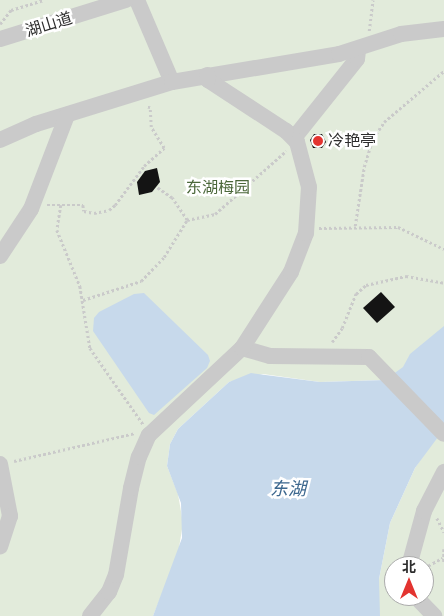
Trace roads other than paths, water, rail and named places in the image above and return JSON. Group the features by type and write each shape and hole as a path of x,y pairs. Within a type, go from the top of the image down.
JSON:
{"street":[{"name":"湖山道","path":"0,39 126,0"},
{"path":"137,0 172,82"},
{"path":"0,140 67,115 172,82 362,49 401,34 444,29"},
{"path":"296,140 357,59 362,49"},
{"path":"90,616 109,592 116,574 133,480 150,433 242,348 291,272 306,228 309,204 307,173 296,140 208,80 207,75"},
{"path":"0,256 33,205 67,115"},
{"path":"242,348 270,356 322,355 369,357 391,377 443,433"},
{"path":"0,464 10,516 0,546"},
{"path":"412,556 428,502 444,472"},
{"path":"425,606 434,616"}],"water":[{"path":"144,293 208,355 210,361 207,368 154,415 149,413 93,331 94,318 99,312 134,294"},
{"name":"东湖","path":"444,326 444,429 415,468 390,523 379,579 380,616 153,616 182,538 181,503 167,466 170,444 178,429 229,382 251,373 320,382 385,380 403,367 410,354"}],"place":[{"name":"冷艳亭","path":"318,141"}],"park label":[{"name":"东湖梅园","path":"218,188"}]}
